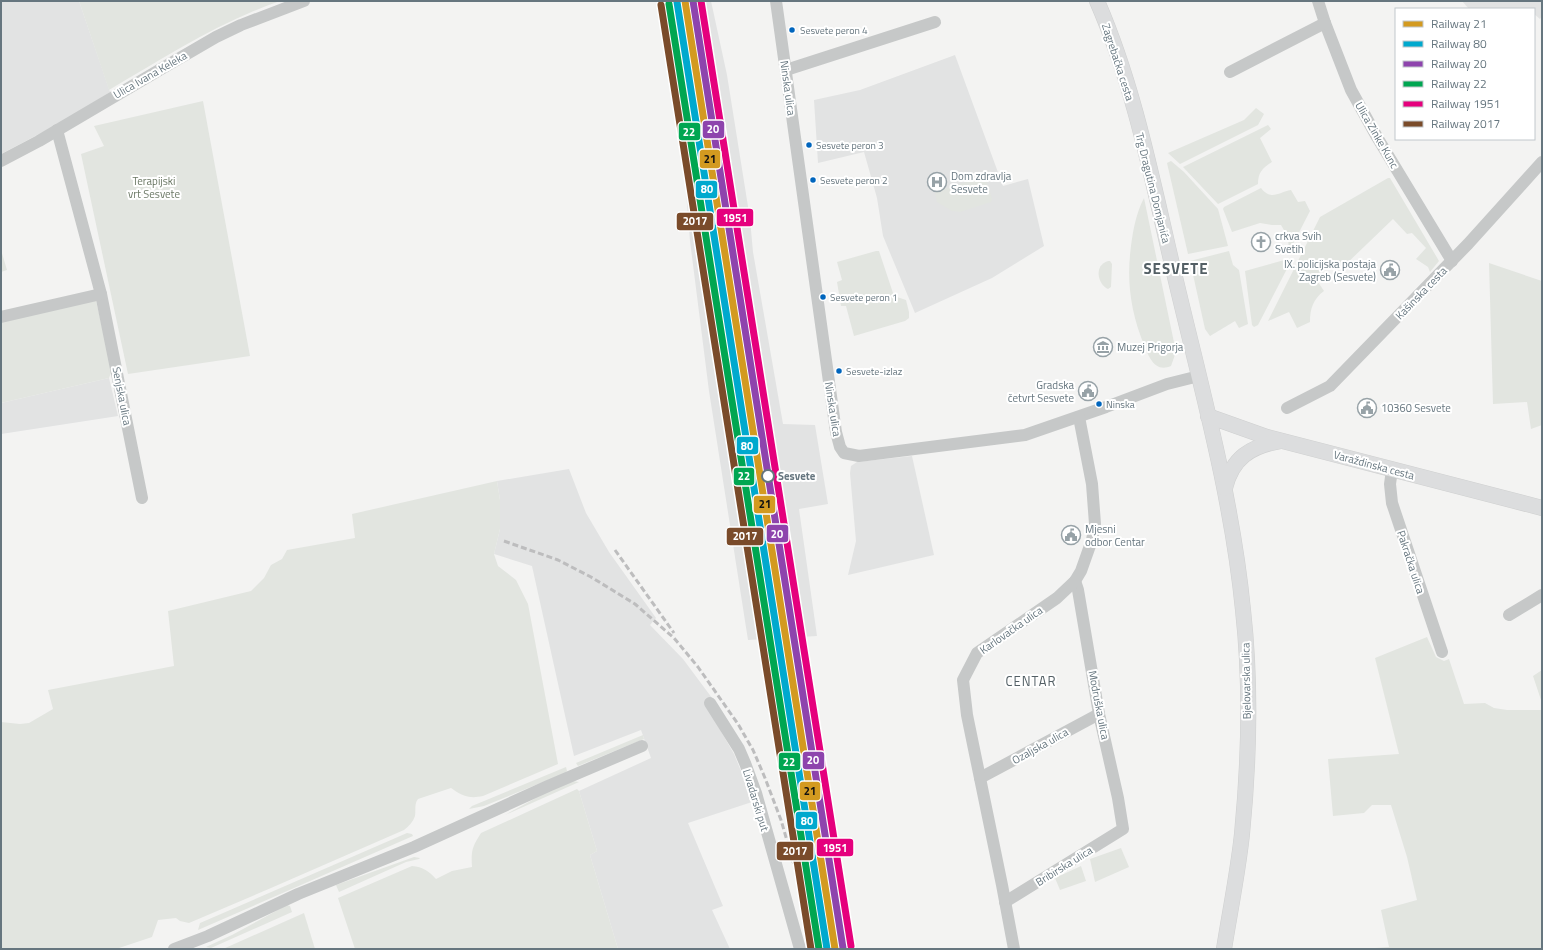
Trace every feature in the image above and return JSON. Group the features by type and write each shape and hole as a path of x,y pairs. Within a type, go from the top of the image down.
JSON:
{"main road":[{"name":"Zagrebačka cesta","path":"1097,1 1109,31 1138,123"},
{"name":"Trg Dragutina Domjanića","path":"1138,123 1208,416"},
{"name":"Varaždinska cesta","path":"1208,416 1283,441 1542,508"},
{"name":"Bjelovarska ulica","path":"1208,416 1225,489 1236,548 1244,613 1247,706 1242,835 1224,949"},
{"path":"1225,489 1227,478 1234,465 1243,456 1263,445 1283,441"}],"street":[{"name":"Ulica Ivana Keleka","path":"1,161 216,38 241,26 304,1"},
{"name":"Ninska ulica","path":"776,1 836,432 840,447 844,453 859,456 1025,436 1167,384 1199,376"},
{"name":"Ulica Zinke Kunc","path":"1318,1 1351,90 1377,137 1452,260"},
{"path":"786,70 935,22"},
{"path":"1230,72 1325,23"},
{"name":"Senjska ulica","path":"57,130 101,294 142,498"},
{"name":"Kašinska cesta","path":"1286,408 1330,386 1452,260 1542,162"},
{"path":"1,317 101,294"},
{"name":"Karlovačka ulica","path":"1014,949 967,715 963,680 977,653 1054,601 1075,581 1087,556 1095,524 1092,484 1079,417"},
{"name":"Pakračka ulica","path":"1392,470 1390,484 1392,503 1442,652"},
{"name":"Modruška ulica","path":"1075,581 1078,590 1099,714 1118,798 1123,829"},
{"path":"1509,615 1542,595"},
{"name":"Livadarski put","path":"710,703 738,749 753,785 800,949"},
{"name":"Ozaljska ulica","path":"980,778 1099,714"},
{"path":"174,949 208,936 298,894 414,847 548,786 642,746"},
{"name":"Bribirska ulica","path":"1005,902 1123,829"}],"shaded area":[{"path":"1,1 79,1 110,92 62,122 1,154"},
{"path":"659,1 711,1 727,75 750,219 753,252 783,424 815,425 828,504 799,509 817,636 748,640 709,391 690,241 683,155"},
{"path":"1462,1 1542,1 1542,16 1540,19 1535,15 1535,8 1468,8"},
{"name":"Dom zdravlja Sesvete","path":"955,55 1003,186 1028,179 1044,246 992,278 915,313 883,236 877,198 864,152 818,163 814,100 860,90"},
{"path":"109,378 118,416 1,434 1,403"},
{"path":"912,456 934,555 848,575 856,541 850,473 851,466 857,462"},
{"path":"569,469 586,513 609,552 656,618 650,625 683,659 715,702 706,705 734,754 746,783 752,802 688,823 723,906 712,910 730,949 618,949 590,855 597,851 579,791 651,758 641,730 574,756 532,566 494,554 500,529 500,500 497,481"}],"green space":[{"path":"79,1 280,1 235,19 171,53 109,90"},
{"name":"Terapijski vrt Sesvete","path":"203,101 250,356 128,374 81,154 104,146 94,126"},
{"path":"1256,108 1264,114 1258,125 1180,164 1168,153 1244,120"},
{"path":"1268,125 1271,129 1260,138 1272,162 1261,171 1258,184 1218,204 1183,167"},
{"path":"1171,161 1184,172 1218,209 1228,246 1188,254 1167,163"},
{"path":"985,176 992,199 991,202 960,212 952,211 937,202 935,192"},
{"path":"1390,178 1439,261 1430,272 1428,267 1416,259 1426,248 1412,233 1407,234 1393,219 1341,269 1338,266 1333,269 1331,266 1314,276 1324,291 1317,297 1313,305 1310,322 1297,328 1289,312 1268,321 1320,217"},
{"path":"1261,188 1268,194 1272,195 1291,190 1298,202 1305,201 1310,211 1289,252 1288,237 1281,225 1260,223 1232,232 1223,209 1224,207"},
{"path":"1144,198 1176,352 1171,366 1165,368 1157,366 1153,363 1146,350 1136,323 1131,301 1129,278 1130,255 1134,226"},
{"path":"1,250 7,270 1,272"},
{"path":"879,251 894,296 906,300 909,318 905,321 854,336 846,306 841,306 837,282 842,280 837,262"},
{"path":"1229,251 1233,265 1239,270 1248,324 1239,328 1235,321 1210,336 1205,329 1190,261"},
{"path":"1288,259 1290,263 1258,325 1254,327 1252,325 1245,271"},
{"path":"1108,261 1112,264 1111,287 1108,289 1104,287 1099,279 1099,270 1104,263"},
{"path":"1489,263 1542,281 1542,425 1531,429 1527,402 1493,404"},
{"path":"95,296 112,370 109,378 1,403 1,319"},
{"path":"497,481 500,500 500,529 494,554 498,566 516,580 528,604 558,764 483,796 466,796 451,788 418,799 414,818 411,824 404,830 189,923 180,921 176,918 158,920 152,937 116,949 1,949 1,722 20,724 29,723 53,709 48,690 174,666 168,611 251,591 264,578 271,565 282,559 287,550 355,538 352,514"},
{"path":"1427,637 1436,657 1444,661 1449,659 1464,704 1485,703 1494,708 1507,710 1542,710 1542,949 1361,949 1389,947 1381,910 1417,900 1407,857 1391,805 1372,805 1364,813 1333,816 1328,759 1399,754 1375,658"},
{"path":"1542,670 1542,703 1533,676"},
{"path":"643,735 644,739 578,766 576,763"},
{"path":"566,767 567,771 565,773 484,806 469,809 472,806"},
{"path":"572,781 579,782 505,815 547,792"},
{"path":"577,789 579,791 597,851 590,855 618,949 355,949 338,898 412,866 426,870 436,879 452,871 472,867 473,849 481,833"},
{"path":"407,833 412,834 413,836 198,930 200,923"},
{"path":"1121,848 1129,867 1095,882 1090,859"},
{"path":"414,857 420,858 406,862 339,892 336,885"},
{"path":"1081,866 1086,881 1060,890 1055,878"},
{"path":"287,905 290,906 292,912 211,948 206,947 232,935"},
{"path":"304,913 315,949 223,949"}],"railway":[{"path":"668,1 818,949"},
{"path":"676,1 827,949"},
{"path":"504,541 558,560 591,577 635,604 674,638 698,667 738,724 753,750 781,820 801,889"},
{"path":"615,550 674,633"}],"rail line":[{"name":"21","path":"685,1 835,949"},
{"name":"20","path":"693,1 843,948"},
{"name":"1951","path":"701,1 851,946"},
{"name":"80","path":"677,2 827,949"},
{"name":"22","path":"669,4 819,949"},
{"name":"2017","path":"661,5 811,949"}],"place":[{"name":"Sesvete peron 4","path":"792,30"},
{"name":"Sesvete peron 3","path":"809,145"},
{"name":"Sesvete peron 2","path":"813,180"},
{"name":"Dom zdravlja Sesvete","path":"937,182"},
{"name":"crkva Svih Svetih","path":"1261,242"},
{"name":"IX. policijska postaja Zagreb (Sesvete)","path":"1390,270"},
{"name":"Sesvete peron 1","path":"823,297"},
{"name":"Muzej Prigorja","path":"1103,347"},
{"name":"Sesvete-izlaz","path":"839,371"},
{"name":"Gradska četvrt Sesvete","path":"1088,391"},
{"name":"Ninska","path":"1099,404"},
{"name":"10360 Sesvete","path":"1367,408"},
{"name":"Sesvete","path":"768,476"},
{"name":"Mjesni odbor Centar","path":"1071,535"}],"district":[{"name":"SESVETE","path":"1176,268"},
{"name":"CENTAR","path":"1031,681"}]}
